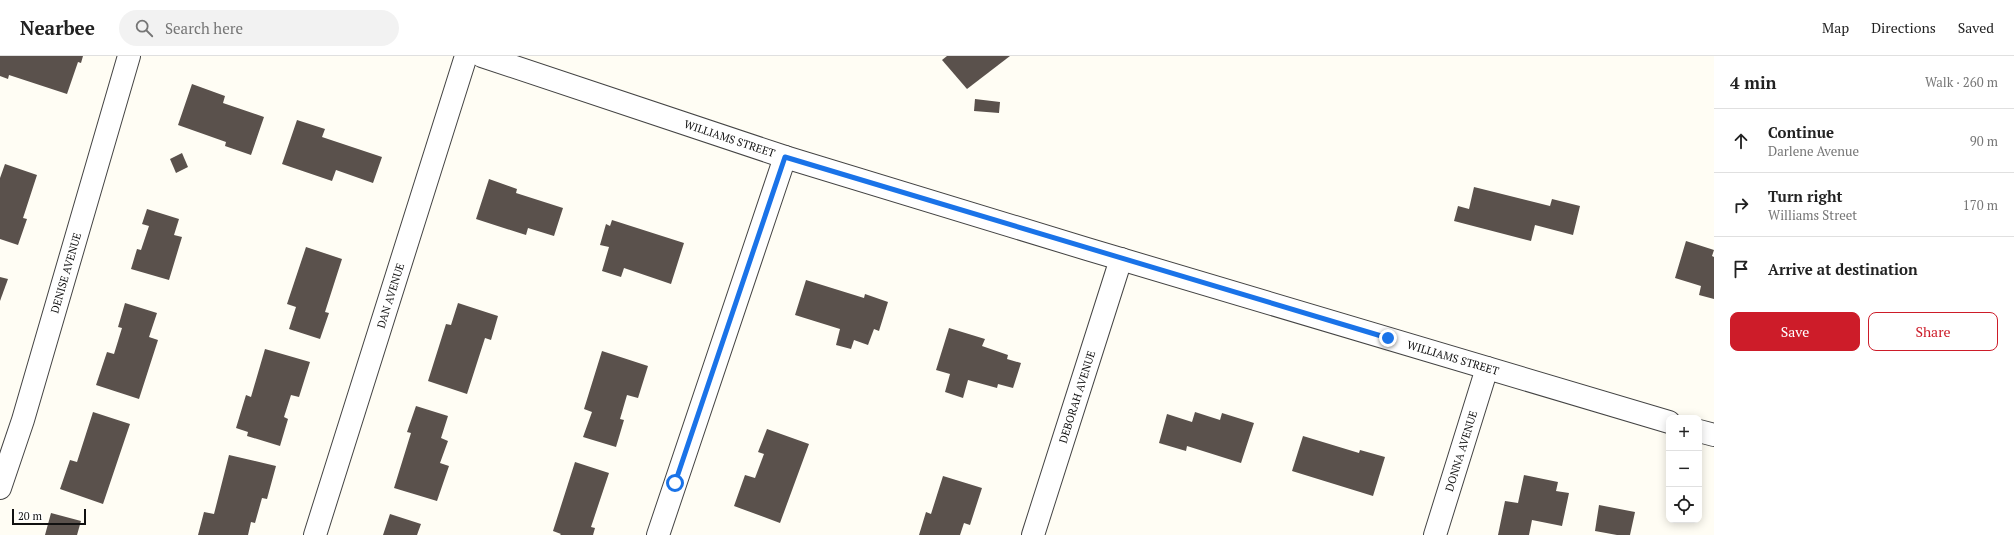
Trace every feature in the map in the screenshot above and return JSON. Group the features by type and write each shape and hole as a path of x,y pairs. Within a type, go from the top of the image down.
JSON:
{"street":[{"name":"DENISE AVENUE","path":"0,488 23,420 130,56"},
{"name":"DAN AVENUE","path":"315,535 466,56"},
{"name":"WILLIAMS STREET","path":"482,56 785,157 1120,259 1666,421"},
{"path":"658,535 785,157"},
{"name":"DEBORAH AVENUE","path":"1033,535 1120,259"},
{"name":"DONNA AVENUE","path":"1436,535 1487,368"},
{"path":"1702,432 1714,435"}],"building":[{"path":"0,56 83,56 81,63 78,62 67,94 9,75 8,79 0,76"},
{"path":"947,56 1010,56 967,89 942,60"},
{"path":"192,84 225,96 223,103 264,117 251,155 225,146 226,142 178,125"},
{"path":"975,99 1000,102 999,113 974,111"},
{"path":"297,120 325,129 322,137 382,157 373,183 336,170 332,181 282,164"},
{"path":"182,153 188,167 176,173 170,159"},
{"path":"5,164 37,175 23,218 27,219 18,245 0,239 0,178"},
{"path":"489,179 517,189 516,193 563,208 554,236 528,228 526,235 476,219"},
{"path":"1474,187 1550,206 1552,199 1580,206 1573,235 1535,225 1531,241 1454,221 1458,206 1469,209"},
{"path":"147,209 179,219 174,235 182,237 169,280 131,269 137,249 141,250 149,226 142,224"},
{"path":"612,220 684,243 671,284 624,268 621,277 602,271 609,247 600,245 606,224 610,226"},
{"path":"1686,241 1714,250 1712,256 1714,257 1714,299 1699,295 1701,286 1675,278"},
{"path":"306,247 342,259 325,312 329,313 320,339 289,329 296,307 287,304"},
{"path":"0,277 8,279 0,301"},
{"path":"806,280 864,298 865,294 888,302 879,331 874,329 868,345 854,340 851,349 836,345 840,329 795,315"},
{"path":"125,303 157,313 149,337 158,340 139,399 96,385 107,352 114,354 122,328 118,327"},
{"path":"458,303 498,316 491,340 485,338 467,394 428,381 446,324 451,325"},
{"path":"949,328 985,339 982,346 1008,355 1007,359 1021,363 1013,388 998,384 997,388 968,380 963,398 945,392 950,374 936,370"},
{"path":"265,349 310,362 299,397 291,395 284,417 288,419 280,446 247,436 248,432 236,428 246,395 251,397"},
{"path":"602,351 648,366 638,398 627,395 620,419 624,420 616,447 583,437 592,412 584,409"},
{"path":"416,406 448,416 441,438 448,441 440,463 449,466 437,501 394,488 411,433 407,432"},
{"path":"93,412 130,424 103,504 60,489 70,460 77,462"},
{"path":"1195,412 1220,420 1222,413 1254,423 1241,463 1187,446 1186,451 1159,443 1167,414 1192,422"},
{"path":"767,429 809,444 780,523 734,506 745,475 755,478 764,454 758,452"},
{"path":"1303,436 1359,453 1360,450 1385,457 1373,496 1292,471"},
{"path":"229,455 276,466 267,499 262,498 255,523 251,522 248,535 198,535 204,512 214,514"},
{"path":"575,462 609,473 591,527 595,528 593,535 560,535 561,534 553,531"},
{"path":"1524,475 1558,482 1556,491 1569,493 1562,526 1532,520 1529,535 1498,535 1505,501 1518,503"},
{"path":"943,476 982,488 970,525 964,523 960,535 919,535 926,512 931,514"},
{"path":"1599,505 1635,512 1630,535 1617,535 1595,531"},
{"path":"51,513 81,521 77,535 45,535"},
{"path":"390,514 421,524 417,535 383,535"}],"route":[{"path":"675,483 785,157 1087,249 1388,338"}]}
